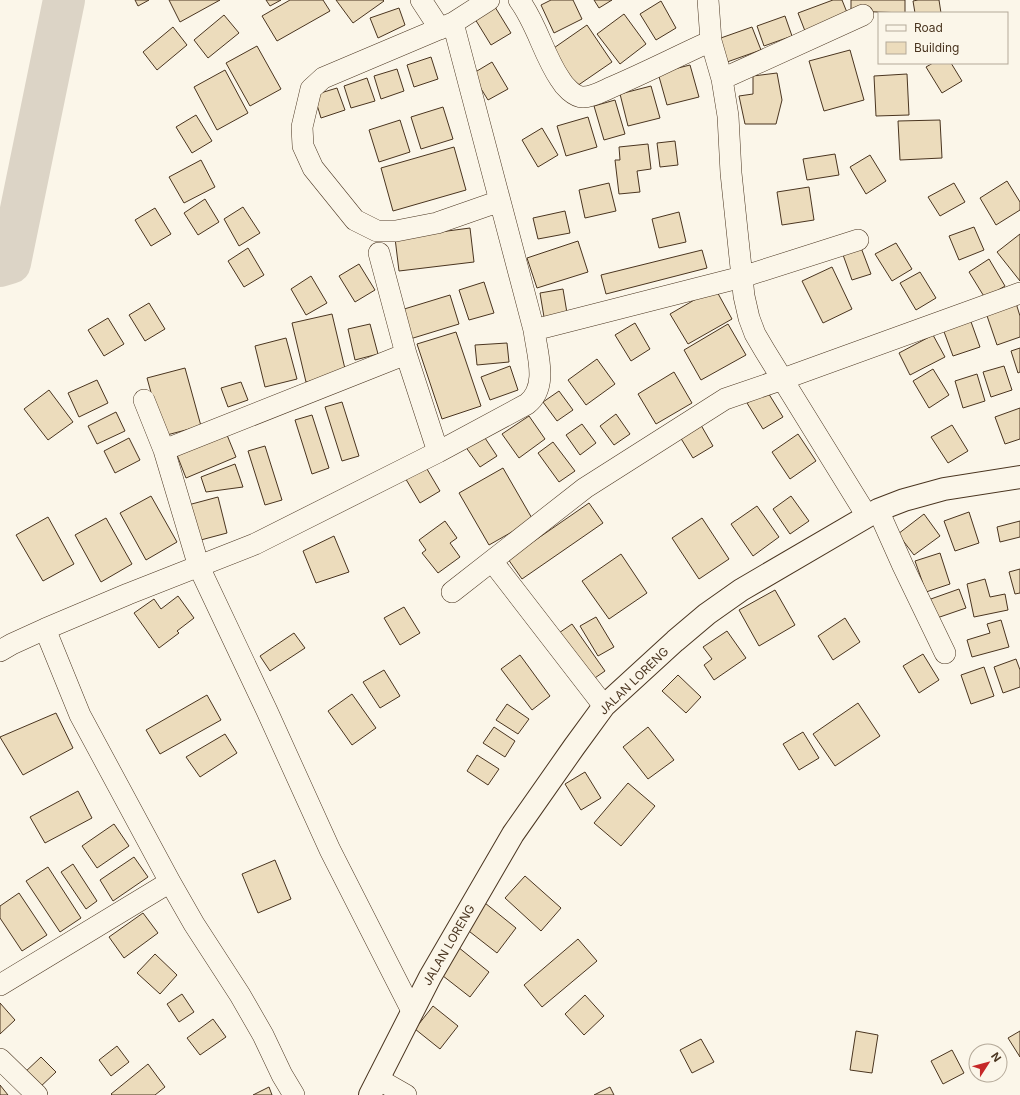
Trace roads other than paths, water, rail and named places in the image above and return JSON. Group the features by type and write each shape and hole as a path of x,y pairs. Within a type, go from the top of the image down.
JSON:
{"street":[{"path":"0,651 45,629 128,594 262,541 438,452 504,417 533,399 536,394 540,376 534,330 500,201 446,26 421,0"},
{"path":"489,0 446,26 323,78 311,89 302,127 303,146 313,168 337,199 356,220 377,231 396,231 437,222 500,201"},
{"path":"519,0 535,27 560,79 567,88 576,95 582,97 592,96 625,82 712,41"},
{"path":"708,0 712,41 722,79 728,116 731,173 742,277 749,318 755,334 783,379 873,513 906,573 945,653"},
{"path":"722,79 863,15"},
{"path":"534,330 742,277 858,240"},
{"path":"379,253 406,354 438,452"},
{"path":"452,592 585,488 725,399 1020,293"},
{"path":"164,450 406,354"},
{"path":"144,400 164,450 199,567 267,711 330,850 412,1011"},
{"name":"JALAN LORENG","path":"374,1087 412,1011 456,930 513,834 604,706 707,614 735,594 873,513 904,500 944,489 1020,477"},
{"path":"492,561 604,706"},
{"path":"45,629 80,715 170,882 194,924 240,995 263,1035 282,1075 294,1095"},
{"path":"0,985 170,882"},
{"path":"0,1059 37,1095"},
{"path":"374,1087 406,1095"}],"waterway":[{"path":"0,266 10,263 64,0"}]}
